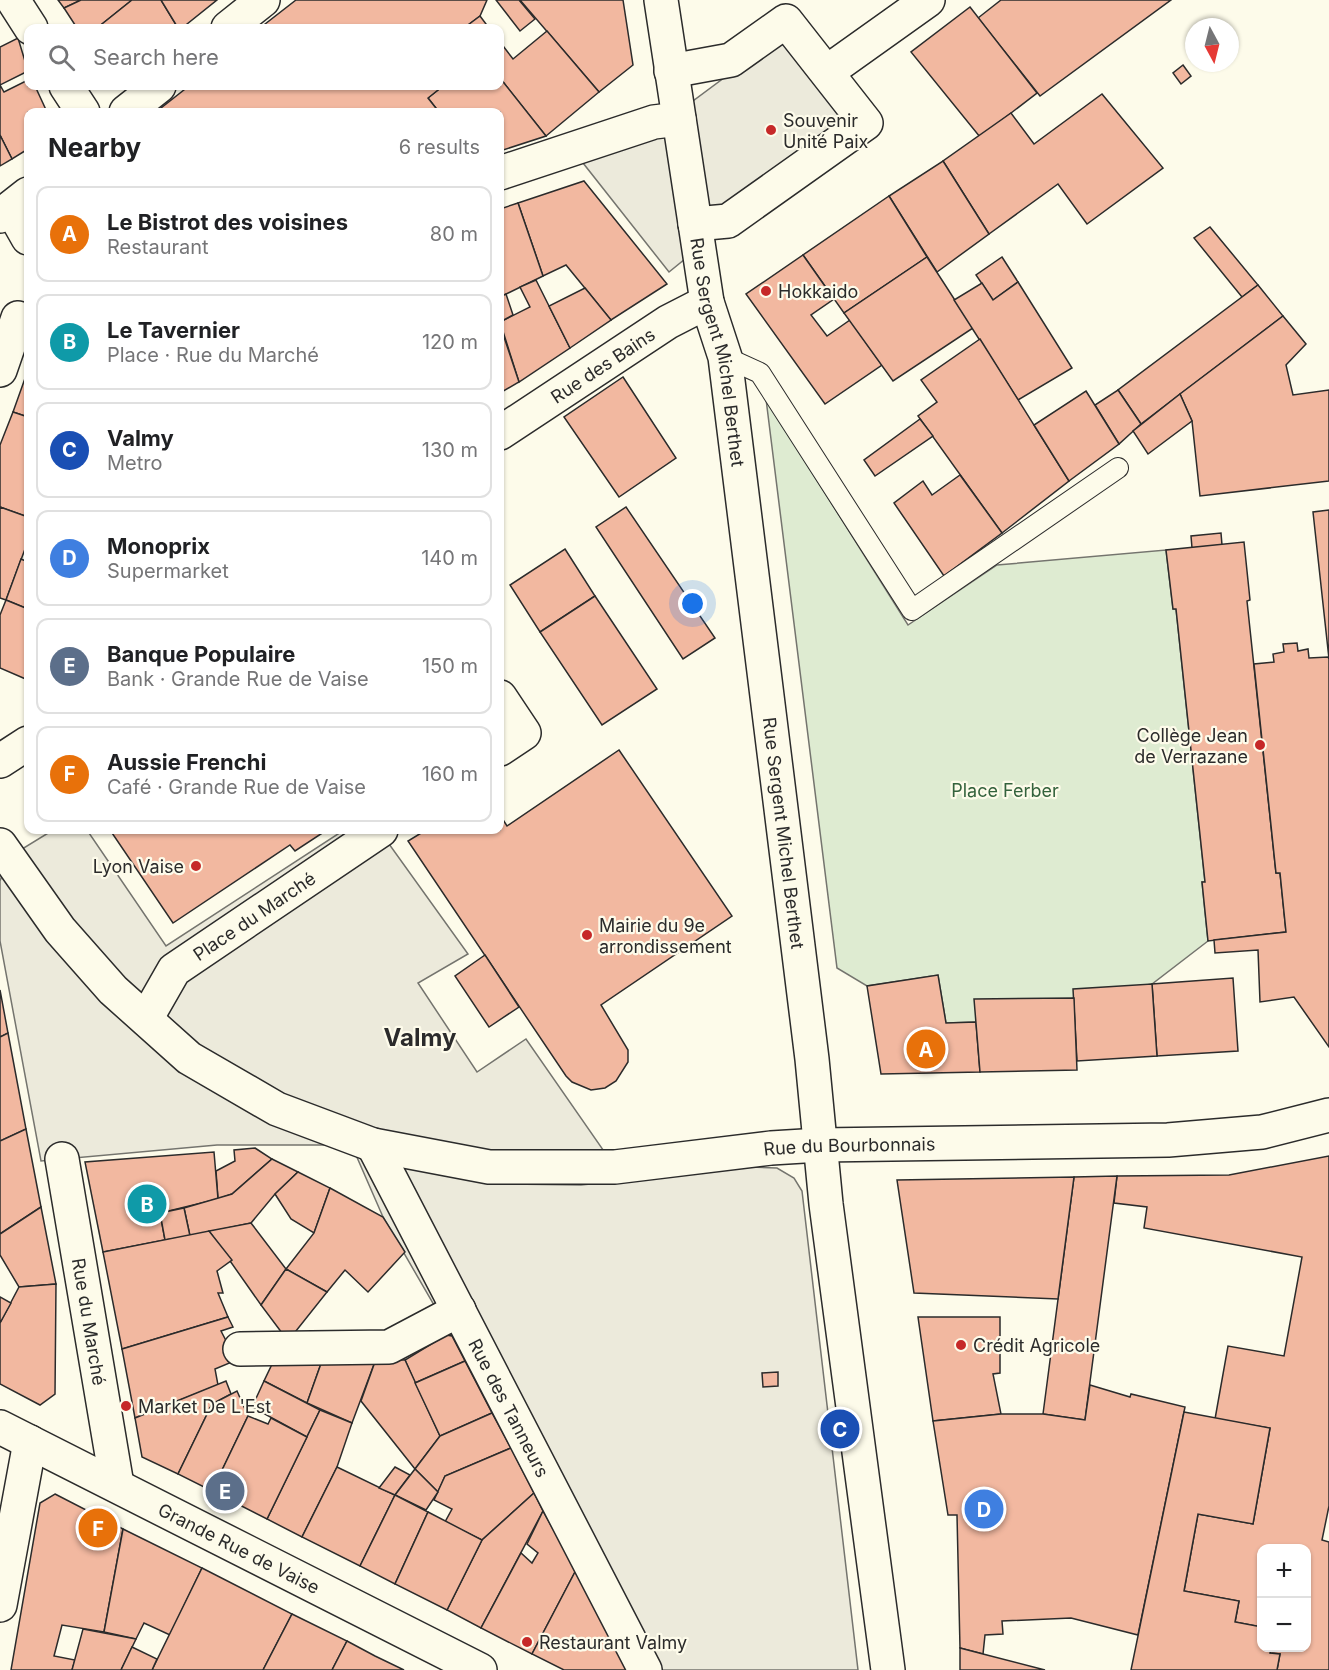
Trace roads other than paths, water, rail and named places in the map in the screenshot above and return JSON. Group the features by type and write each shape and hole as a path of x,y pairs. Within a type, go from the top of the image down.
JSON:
{"street":[{"path":"13,0 28,24"},
{"path":"233,24 263,0"},
{"name":"Rue Sergent Michel Berthet","path":"661,0 708,302 725,357 793,897 820,1145 888,1670"},
{"path":"828,72 928,0"},
{"path":"671,70 731,60 786,21 866,123 728,221 695,224"},
{"path":"68,90 80,108"},
{"path":"131,108 154,90"},
{"path":"504,172 654,122 679,119"},
{"path":"13,206 24,229"},
{"name":"Rue des Bains","path":"504,430 668,322 708,302"},
{"path":"0,370 15,314"},
{"path":"504,703 524,733 504,746"},
{"path":"0,761 24,746"},
{"name":"Place du Marché","path":"146,1019 174,970 375,834"},
{"path":"4,851 60,930 113,990 189,1058 277,1109 373,1145"},
{"name":"Rue du Bourbonnais","path":"373,1145 489,1167 615,1167 771,1148 820,1145 1167,1140 1262,1132 1329,1115"},
{"name":"Rue des Tanneurs","path":"373,1145 645,1670"},
{"name":"Rue du Marché","path":"62,1159 117,1485"},
{"path":"240,1349 389,1347 459,1310"},
{"name":"Grande Rue de Vaise","path":"0,1427 480,1670"},
{"path":"0,1605 30,1442"}],"lane":[{"path":"725,357 760,373 912,610 1118,468"}],"place":[{"name":"Souvenir Unité Paix","path":"771,130"},
{"name":"Hokkaido","path":"766,291"},
{"name":"Collège Jean de Verrazane","path":"1260,745"},
{"name":"Lyon Vaise","path":"196,866"},
{"name":"Mairie du 9e arrondissement","path":"587,935"},
{"name":"Le Bistrot des voisines","path":"926,1049"},
{"name":"Le Tavernier","path":"147,1204"},
{"name":"Crédit Agricole","path":"961,1345"},
{"name":"Market De L'Est","path":"126,1406"},
{"name":"Valmy","path":"840,1429"},
{"name":"Banque Populaire","path":"225,1491"},
{"name":"Monoprix","path":"984,1509"},
{"name":"Aussie Frenchi","path":"98,1528"},
{"name":"Restaurant Valmy","path":"527,1642"}],"district":[{"name":"Valmy","path":"420,1037"}],"park label":[{"name":"Place Ferber","path":"1005,790"}]}
